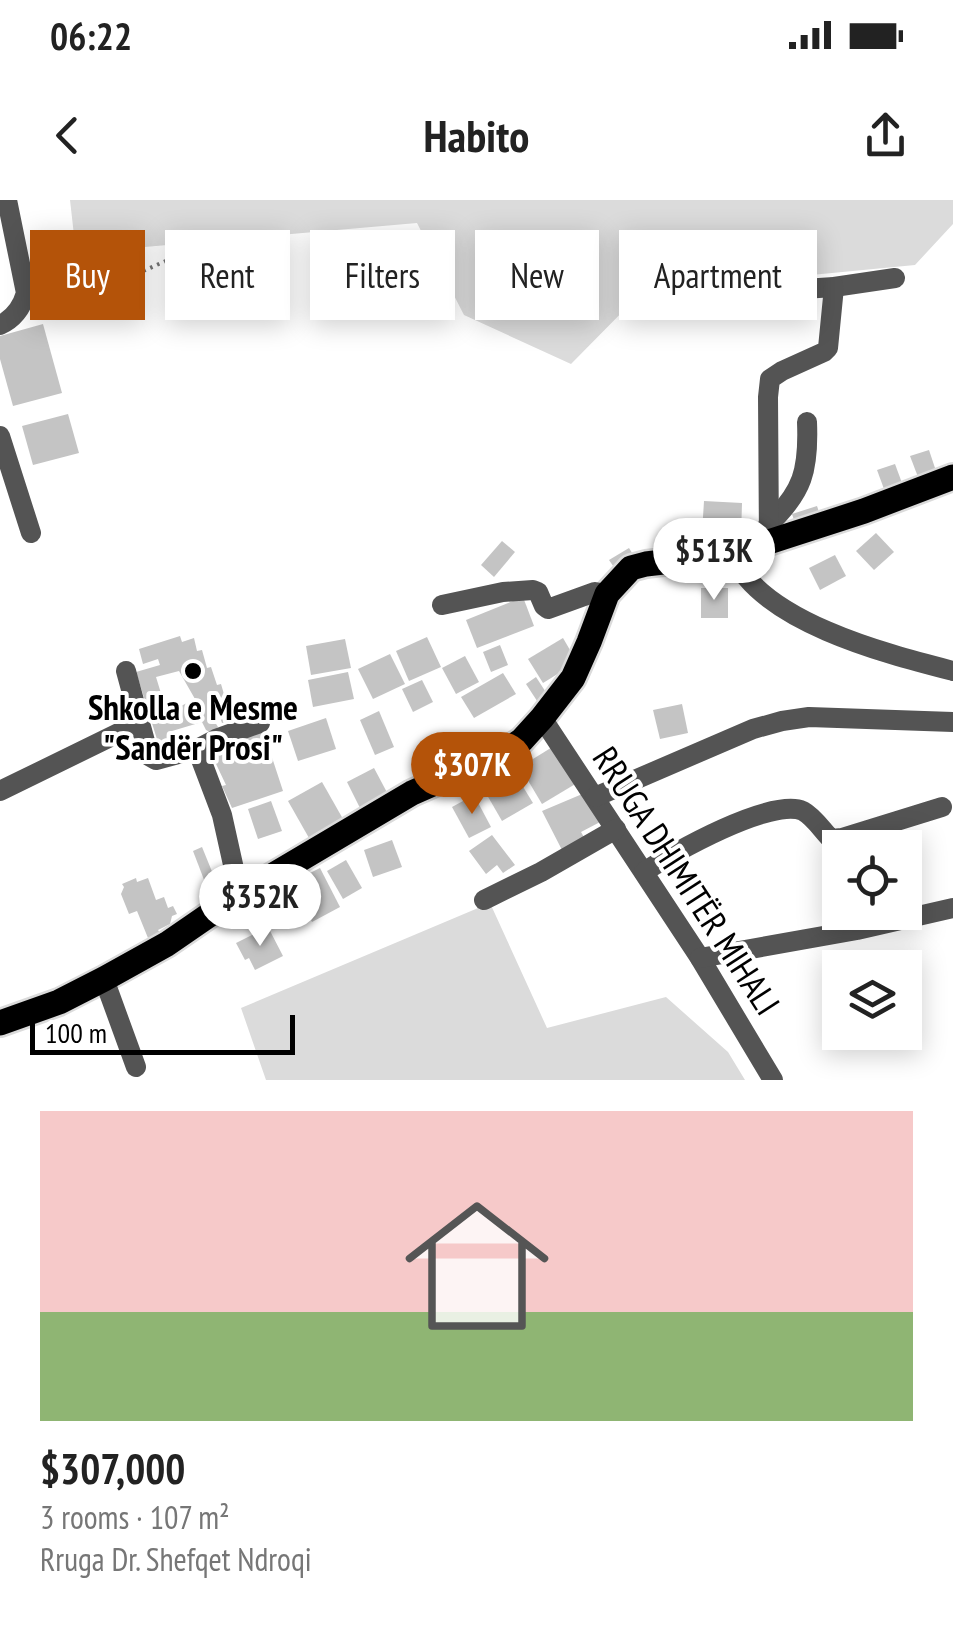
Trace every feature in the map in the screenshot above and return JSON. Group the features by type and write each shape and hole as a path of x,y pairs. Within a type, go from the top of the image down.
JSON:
{"main road":[{"path":"0,1022 59,1002 104,978 167,944 412,793 506,752 542,718 573,678 607,594 630,568 732,554 768,534 864,511 953,477"}],"street":[{"path":"0,325 9,321 26,293 7,200"},
{"path":"817,288 895,278"},
{"path":"768,534 770,379 828,348 834,287"},
{"path":"768,534 799,486 806,465 806,422"},
{"path":"0,436 31,533"},
{"path":"732,554 737,567 755,588 789,613 902,658 953,671"},
{"path":"442,605 528,590 538,592 548,609 594,592 607,594"},
{"path":"126,672 149,756 156,760 197,749 260,723"},
{"path":"595,797 753,729 782,721 809,716 953,722"},
{"name":"RRUGA DHIMITËR MIHALI","path":"542,718 700,958 774,1080"},
{"path":"0,791 138,723"},
{"path":"197,749 222,814 240,896"},
{"path":"644,872 701,839 742,821 787,808 804,812 831,838 842,838 942,807"},
{"path":"484,900 616,829"},
{"path":"700,958 953,908"},
{"path":"104,978 136,1067"}],"path":[{"path":"26,293 126,278 165,261"}],"shaded area":[{"path":"70,200 953,200 953,224 915,265 817,274 817,230 619,230 619,315 571,364 464,315 455,297 455,230 421,230 417,223 290,234 290,230 165,230 165,245 145,247 145,230 73,230"},
{"path":"490,903 547,1028 666,997 728,1052 745,1080 266,1080 241,1008"}],"building":[{"path":"43,324 62,393 13,406 0,359 0,336"},
{"path":"68,414 79,453 33,465 22,426"},
{"path":"929,450 936,471 918,477 910,456"},
{"path":"895,464 902,483 884,489 877,470"},
{"path":"704,501 742,503 741,536 702,533"},
{"path":"817,506 820,515 795,523 792,514"},
{"path":"876,533 894,552 874,570 856,551"},
{"path":"502,541 515,552 494,577 481,565"},
{"path":"629,548 637,561 618,573 609,560"},
{"path":"835,555 846,576 820,590 809,568"},
{"path":"701,588 728,588 728,618 701,618"},
{"path":"523,597 534,626 477,648 466,620"},
{"path":"180,636 182,642 194,638 197,651 202,650 207,668 211,667 217,685 221,684 226,701 234,699 240,718 222,723 220,717 213,719 218,727 212,733 202,722 172,731 177,747 161,752 136,672 160,665 158,659 143,664 139,649","holes":["179,671 195,699 167,713 156,677"]},
{"path":"427,637 441,667 409,681 396,651"},
{"path":"563,638 577,662 543,683 528,659"},
{"path":"345,639 351,668 311,675 306,646"},
{"path":"500,645 508,665 491,672 483,652"},
{"path":"390,654 405,684 373,699 358,669"},
{"path":"465,656 479,682 456,694 442,668"},
{"path":"348,672 354,699 313,707 308,680"},
{"path":"503,673 516,694 474,718 461,697"},
{"path":"536,677 551,700 541,707 526,684"},
{"path":"422,680 433,702 413,712 402,689"},
{"path":"682,704 688,733 660,739 653,710"},
{"path":"379,711 394,747 375,755 360,720"},
{"path":"326,718 336,749 298,761 288,731"},
{"path":"262,727 283,791 232,808 208,747"},
{"path":"554,746 577,783 542,804 520,767"},
{"path":"374,768 391,800 363,814 347,782"},
{"path":"517,777 533,803 502,821 487,795"},
{"path":"322,782 343,819 309,838 288,801"},
{"path":"587,792 602,821 581,832 585,839 562,850 542,811"},
{"path":"474,795 491,827 469,838 452,807"},
{"path":"271,801 282,831 258,839 248,809"},
{"path":"492,835 515,865 503,873 497,865 486,874 469,851"},
{"path":"392,840 402,867 373,877 364,850"},
{"path":"202,847 215,879 206,885 193,851"},
{"path":"346,860 362,888 343,899 327,871"},
{"path":"320,868 340,907 312,922 292,882"},
{"path":"136,878 137,882 148,878 156,900 164,897 168,908 173,906 177,914 170,924 158,930 160,933 148,938 137,911 129,914 121,894 122,884"},
{"path":"289,890 298,908 276,919 267,901"},
{"path":"268,927 283,956 255,970 236,943"}],"place":[{"name":"Shkolla e Mesme \"Sandër Prosi\"","path":"193,671"}]}
